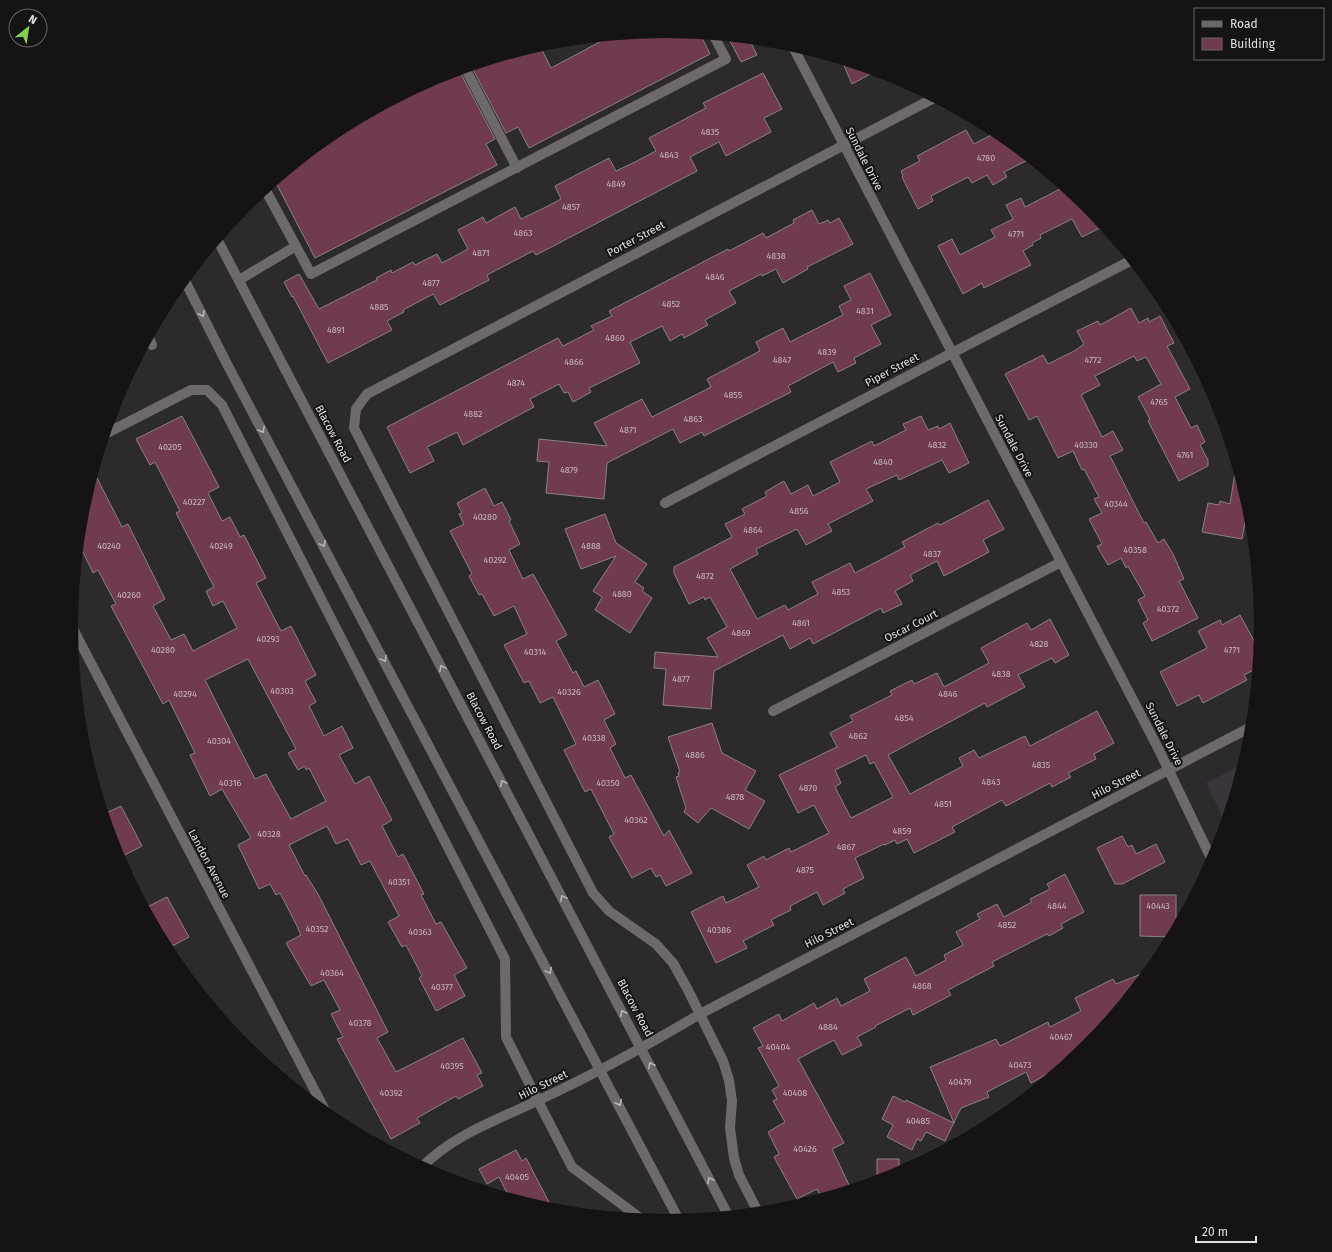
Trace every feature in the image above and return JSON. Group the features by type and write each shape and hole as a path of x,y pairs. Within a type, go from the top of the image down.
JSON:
{"street":[{"path":"268,193 311,274 726,59 716,40"},
{"name":"Sundale Drive","path":"796,53 1169,770 1208,852"},
{"path":"467,73 516,168"},
{"name":"Porter Street","path":"356,409 367,394 843,144 929,101"},
{"name":"Blacow Road","path":"219,244 642,1047 726,1211"},
{"path":"239,280 296,246"},
{"name":"Piper Street","path":"665,503 1127,262"},
{"path":"187,285 227,364 601,1069 676,1214"},
{"path":"111,431 191,390 207,390 222,405 505,959 506,1037 538,1101 572,1167 634,1213"},
{"name":"Blacow Road","path":"356,409 354,428 593,893 609,911 656,944 673,962 700,1014 723,1061 729,1080 732,1101 730,1128 734,1158 739,1175 755,1207"},
{"name":"Oscar Court","path":"773,711 1061,562"},
{"name":"Landon Avenue","path":"78,639 322,1102"},
{"name":"Hilo Street","path":"426,1162 434,1154 466,1134 538,1101 601,1069 700,1014 1245,730"}],"shaded area":[{"path":"1237,767 1222,817 1206,783"}],"building":[{"path":"628,39 702,39 710,54 529,148 518,127 506,133 473,70 543,51 551,68 600,42"},
{"path":"730,42 752,44 757,55 741,62"},
{"path":"844,66 869,75 852,84"},
{"path":"763,73 782,109 764,118 771,132 726,156 719,142 690,157 697,171 536,255 533,251 487,275 489,280 440,305 433,294 403,310 404,312 387,321 392,330 328,363 293,296 292,297 284,282 299,274 319,309 377,280 376,278 391,270 392,273 413,262 415,265 437,254 442,263 468,249 458,230 483,217 486,223 515,207 521,219 561,199 555,186 609,158 616,171 635,162 656,151 649,138 706,108 703,103"},
{"path":"462,75 495,139 486,144 497,165 315,258 277,185 339,137 372,117 406,99"},
{"path":"966,130 974,144 990,135 1026,161 1004,172 1007,177 993,185 987,175 972,183 968,177 931,196 933,201 918,209 902,177 901,171 920,161 917,156"},
{"path":"1060,189 1099,228 1082,237 1072,219 1040,235 1041,238 1032,243 1033,245 1023,251 1031,265 984,288 982,283 963,294 938,246 952,239 960,255 995,237 991,230 1013,219 1006,205 1021,198 1025,207"},
{"path":"812,210 819,224 828,220 830,223 839,218 853,244 807,267 808,269 783,283 776,269 762,276 761,274 729,291 736,303 705,320 708,325 684,338 682,334 670,341 662,326 630,342 640,363 589,388 591,392 573,402 568,392 564,393 559,384 530,399 534,407 463,445 457,432 427,447 434,461 410,473 387,427 558,338 563,346 594,330 591,326 612,316 609,311 728,249 729,251 763,233 766,238 794,223 793,220"},
{"path":"870,273 891,315 871,325 881,344 854,358 856,363 838,372 833,362 788,386 791,392 704,436 702,432 680,443 673,429 607,463 604,499 546,493 549,462 537,461 539,439 607,446 594,423 642,399 652,417 711,387 707,379 760,351 756,342 783,328 790,342 843,315 839,306 851,300 844,286"},
{"path":"1131,308 1139,323 1148,318 1149,322 1160,316 1174,343 1167,346 1190,389 1175,397 1191,428 1197,425 1205,442 1200,445 1208,460 1208,466 1179,481 1148,421 1150,419 1138,397 1161,384 1146,357 1137,361 1134,356 1095,376 1100,385 1081,395 1102,437 1113,431 1123,450 1110,456 1144,523 1146,522 1158,543 1164,539 1173,554 1184,579 1179,581 1198,618 1152,641 1143,623 1148,620 1138,600 1145,596 1128,566 1126,568 1121,558 1108,565 1097,546 1102,544 1089,519 1102,513 1094,499 1099,497 1084,469 1082,470 1073,451 1058,458 1037,416 1029,420 1005,374 1043,355 1048,364 1076,350 1084,344 1077,331 1098,321 1100,325"},
{"path":"182,416 219,487 208,493 222,521 230,517 240,537 244,535 266,578 256,583 281,631 291,626 316,675 305,681 316,702 309,706 324,736 342,726 353,748 339,755 355,784 369,776 392,820 382,826 398,857 403,854 424,894 421,895 436,924 441,922 467,968 454,975 465,996 436,1011 419,978 422,976 406,945 402,947 388,922 399,916 370,861 361,865 348,839 336,844 327,826 289,845 305,876 306,875 319,896 388,1032 377,1038 396,1072 463,1038 482,1073 477,1075 483,1086 458,1099 456,1096 417,1118 420,1123 391,1139 337,1039 343,1037 331,1014 340,1010 324,980 311,986 286,943 301,935 280,893 276,895 270,884 259,889 238,845 251,838 222,789 210,796 190,755 195,753 169,700 163,704 111,606 116,604 98,570 93,573 83,552 89,511 97,478 122,527 128,524 165,599 153,606 171,640 184,634 193,651 237,628 223,601 213,606 206,591 214,587 176,513 180,511 155,462 150,465 136,439","holes":["248,659 296,749 288,753 298,770 305,766 306,770 309,768 326,801 291,819 266,774 255,779 205,680"]},
{"path":"921,416 928,430 938,426 939,429 950,423 969,463 949,473 942,460 899,480 897,475 866,489 873,501 828,524 832,531 806,545 797,529 756,549 758,554 730,569 757,619 785,605 788,610 818,594 812,582 850,563 855,573 905,547 902,542 938,523 940,525 988,500 1004,529 983,540 989,552 944,576 937,561 910,575 913,581 895,591 902,604 883,613 881,608 813,644 810,638 790,649 783,635 714,671 711,709 663,705 666,669 654,668 655,652 718,657 707,638 727,627 710,597 705,600 704,597 689,604 674,573 674,567 732,537 725,524 745,514 742,509 767,496 765,492 784,481 791,494 808,485 813,496 840,482 830,462 872,441 874,446 906,430 903,424"},
{"path":"1234,476 1245,523 1242,539 1202,532 1208,503 1219,505 1220,501 1230,504"},
{"path":"485,488 494,506 502,502 511,520 509,521 520,544 509,550 523,579 533,574 567,635 556,641 573,673 576,671 584,687 598,680 615,714 604,720 616,744 610,748 625,778 631,775 664,836 669,830 692,873 666,886 660,875 656,877 651,868 632,878 609,837 614,834 591,789 585,792 564,750 576,744 553,697 540,703 529,681 524,683 504,645 527,634 514,606 494,616 482,594 479,595 469,576 472,574 450,531 464,524 459,514 462,513 457,503"},
{"path":"605,514 616,543 647,564 635,582 644,588 642,591 652,598 630,633 595,610 602,597 593,591 616,556 581,569 565,529"},
{"path":"1240,615 1254,640 1252,671 1244,675 1247,680 1203,703 1199,695 1177,706 1160,672 1207,648 1198,631 1220,620 1222,625"},
{"path":"1050,619 1069,655 1055,663 1052,658 1018,675 1025,687 987,707 985,703 888,755 910,794 963,766 959,758 974,750 979,758 1025,736 1030,746 1097,711 1114,743 1094,754 1096,759 1068,773 1071,777 1052,787 1050,783 1006,806 1002,800 952,827 955,832 914,853 907,839 897,844 895,840 855,858 864,878 843,889 845,893 823,905 817,892 790,906 791,910 771,920 774,925 743,941 747,948 716,963 691,912 723,896 726,903 759,887 747,865 764,856 766,860 789,848 791,852 829,833 814,805 798,813 779,775 837,747 830,733 853,721 850,716 892,695 890,691 912,680 914,684 937,673 944,687 989,663 981,648 1027,623 1031,630","holes":["866,755 870,764 874,762 893,797 851,818 835,787 841,783 835,770"]},
{"path":"712,723 722,753 756,771 745,790 765,801 749,829 711,808 698,823 684,812 686,808 676,777 679,776 678,773 680,772 668,737"},
{"path":"121,806 142,846 125,855 108,812"},
{"path":"1122,836 1128,847 1132,845 1136,854 1156,844 1165,862 1122,884 1115,884 1097,848"},
{"path":"1065,874 1084,912 1061,924 1063,928 1049,936 1047,934 992,962 994,966 948,990 951,995 913,1015 910,1008 875,1026 876,1027 857,1037 862,1045 842,1055 834,1040 798,1059 844,1143 832,1149 849,1185 819,1194 817,1189 797,1199 774,1157 779,1154 768,1132 785,1122 773,1101 777,1099 772,1090 779,1086 758,1048 763,1046 753,1028 779,1014 782,1021 814,1003 817,1009 837,998 841,1006 870,991 864,979 906,957 916,976 946,960 944,955 963,945 956,932 980,919 977,914 997,904 1004,917 1032,902 1030,899 1050,889 1047,884"},
{"path":"1140,895 1176,895 1176,918 1165,937 1140,936"},
{"path":"167,897 189,937 173,946 149,906"},
{"path":"1139,975 1108,1014 1082,1042 1044,1076 1031,1083 1026,1072 987,1092 989,1097 961,1108 954,1123 930,1067 996,1039 1000,1046 1048,1022 1050,1027 1081,1011 1075,998 1113,979 1116,984"},
{"path":"893,1096 905,1102 906,1100 954,1123 945,1141 926,1132 921,1141 917,1139 912,1150 887,1137 893,1125 882,1119"},
{"path":"516,1150 522,1161 526,1158 549,1203 506,1192 499,1177 487,1184 479,1169"},
{"path":"877,1159 899,1159 899,1165 877,1174"}]}
